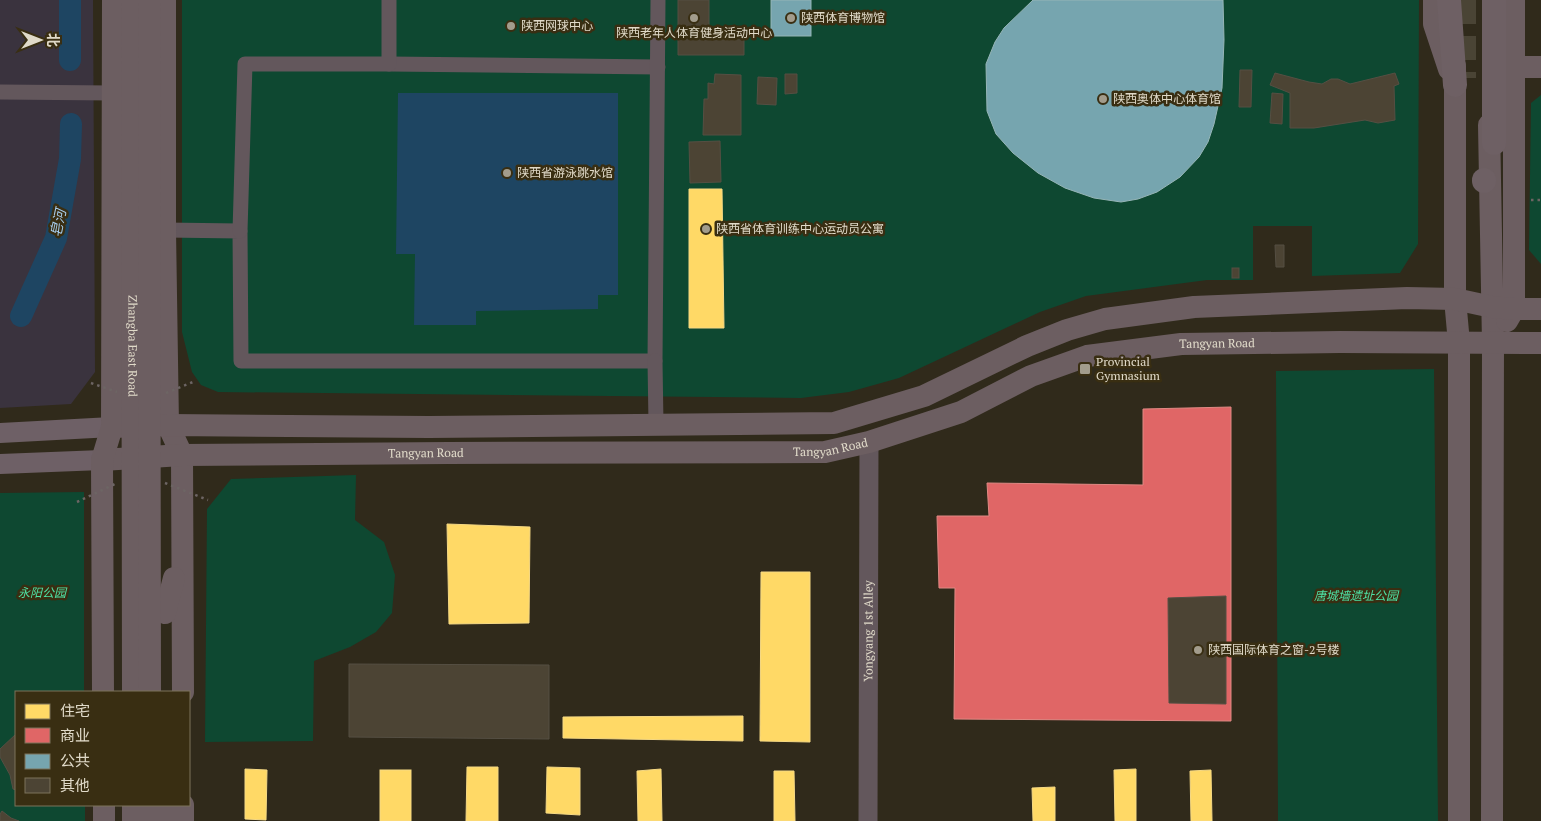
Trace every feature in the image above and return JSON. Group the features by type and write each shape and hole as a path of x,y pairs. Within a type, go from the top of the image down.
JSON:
{"highway":[{"path":"1449,0 1455,85"},
{"path":"1494,0 1494,143"}],"main road":[{"name":"Zhangba East Road","path":"103,691 102,460 112,427 113,0"},
{"name":"Zhangba East Road","path":"132,0 133,691"},
{"name":"Zhangba East Road","path":"149,0 150,691"},
{"path":"165,0 168,425 182,455 183,691"},
{"path":"1434,0 1434,24 1455,85"},
{"path":"1455,0 1455,298 1459,343 1460,821"},
{"path":"1486,0 1503,308"},
{"path":"1492,821 1493,343 1503,308 1515,67 1514,0"},
{"path":"1515,67 1541,67"},
{"name":"Tangyan Road","path":"112,427 168,425 429,427 834,423 924,396 1026,346 1067,330 1105,319 1194,307 1407,298 1455,298 1503,308 1541,309"},
{"name":"Tangyan Road","path":"102,460 182,455 448,452 825,452 862,444 961,412 1031,376 1087,356 1182,344 1340,342 1541,343"},
{"path":"0,433 112,427"},
{"path":"0,464 102,460"},
{"path":"101,532 115,579 116,691"},
{"path":"166,691 166,613 182,543"},
{"path":"104,806 104,821"},
{"path":"116,806 116,821"},
{"path":"133,806 133,821"},
{"path":"151,806 151,821"},
{"path":"166,806 167,821"},
{"path":"183,806 183,821"}],"street":[{"path":"389,0 389,64"},
{"path":"656,424 658,0"},
{"path":"655,361 241,360 240,232 245,64 658,67"},
{"path":"0,92 112,93"},
{"path":"166,230 240,232"},
{"name":"Yongyang 1st Alley","path":"856,821 862,444"},
{"name":"Yongyang 1st Alley","path":"862,444 868,821"}],"path":[{"path":"162,395 193,382"},
{"path":"91,383 122,393"},
{"path":"78,502 121,482"},
{"path":"163,482 208,500"}],"shaded area":[{"path":"0,0 93,0 95,372 71,404 0,408"}],"green space":[{"path":"182,0 1419,0 1418,244 1400,273 1312,276 1312,226 1253,226 1253,280 1207,280 1086,296 1040,312 899,378 849,392 801,398 218,392 201,385 192,372 182,332"},
{"path":"1541,95 1541,264 1529,250 1531,103"},
{"name":"唐城墙遗址公园","path":"1434,369 1438,821 1278,821 1276,371"},
{"path":"356,475 355,520 384,542 395,575 392,613 376,632 350,647 314,661 313,741 205,742 207,509 231,479"},
{"name":"永阳公园","path":"84,492 84,691 15,691 15,806 85,806 85,821 0,821 0,493"}],"water":[{"name":"陕西省游泳跳水馆","path":"398,93 618,93 618,295 598,295 598,309 476,311 476,325 414,325 415,254 396,254"}],"building: 住宅":[{"name":"陕西省体育训练中心运动员公寓","path":"689,189 722,189 724,328 689,328"},
{"path":"447,524 530,527 529,623 449,624"},
{"path":"761,572 810,572 810,742 760,741"},
{"path":"743,716 743,741 563,738 563,717"},
{"path":"467,767 498,767 498,821 466,821"},
{"path":"547,767 580,768 580,815 546,813"},
{"path":"245,769 267,770 266,820 245,819"},
{"path":"661,769 662,821 638,821 637,771"},
{"path":"1136,769 1136,821 1115,821 1114,770"},
{"path":"380,770 411,770 411,821 380,821"},
{"path":"1211,770 1212,821 1191,821 1190,771"},
{"path":"774,771 794,771 795,821 774,821"},
{"path":"1055,787 1055,821 1033,821 1032,788"}],"building: 商业":[{"path":"1231,407 1231,721 954,719 955,588 939,588 937,516 989,516 987,483 1143,485 1143,409"}],"building: 公共":[{"name":"陕西体育博物馆","path":"771,0 811,0 811,36 771,36"},
{"name":"陕西奥体中心体育馆","path":"1033,0 1223,0 1222,88 1214,124 1208,142 1199,157 1180,177 1157,192 1138,199 1121,202 1094,198 1065,188 1038,173 1013,153 996,134 987,111 986,64 995,42 1004,28"}],"building: 其他":[{"name":"陕西老年人体育健身活动中心","path":"678,0 709,0 709,36 744,37 744,55 678,55"},
{"path":"1240,70 1252,70 1251,107 1239,107"},
{"path":"1275,73 1322,84 1331,79 1338,79 1350,84 1395,73 1399,84 1394,86 1395,120 1378,123 1365,120 1314,128 1290,128 1290,93 1270,85"},
{"path":"715,74 741,75 741,135 703,135 704,99 708,99 708,83 714,84"},
{"path":"785,74 797,74 797,93 785,94"},
{"path":"758,77 777,78 776,105 757,104"},
{"path":"1272,93 1283,94 1282,124 1270,123"},
{"path":"720,141 721,182 690,183 689,142"},
{"path":"1275,245 1284,245 1284,267 1276,267"},
{"path":"1232,268 1239,268 1239,278 1232,278"},
{"name":"陕西国际体育之窗-2号楼","path":"1226,596 1226,704 1169,703 1168,598"},
{"path":"349,664 549,665 549,739 349,737"},
{"path":"15,735 15,790 13,789 10,775 0,757 0,749"},
{"path":"2,811 11,818 19,821 0,821"}],"waterway":[{"name":"皂河","path":"70,0 70,60"},
{"name":"皂河","path":"21,316 56,238 70,159 71,124"}],"tunnel":[{"path":"1464,0 1464,78"}],"place":[{"name":"陕西老年人体育健身活动中心","path":"694,18"},
{"name":"陕西体育博物馆","path":"791,18"},
{"name":"陕西网球中心","path":"511,26"},
{"name":"陕西奥体中心体育馆","path":"1103,99"},
{"name":"陕西省游泳跳水馆","path":"507,173"},
{"name":"陕西省体育训练中心运动员公寓","path":"706,229"},
{"name":"Provincial Gymnasium","path":"1085,369"},
{"name":"陕西国际体育之窗-2号楼","path":"1198,650"}]}
